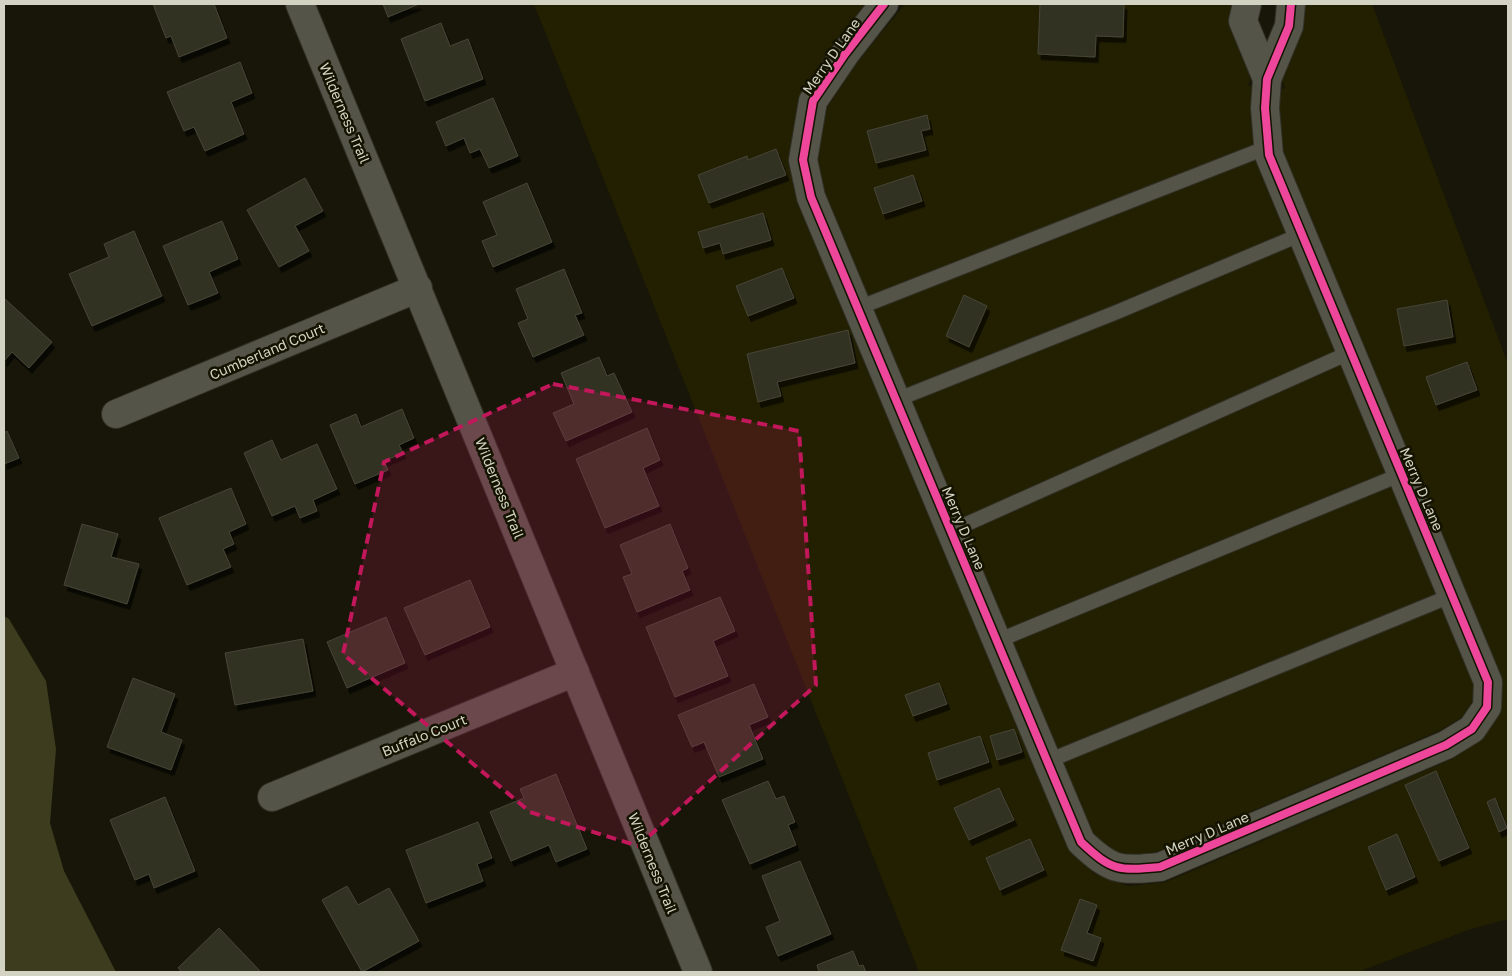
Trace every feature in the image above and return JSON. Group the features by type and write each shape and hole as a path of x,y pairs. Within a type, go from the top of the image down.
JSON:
{"street":[{"name":"Wilderness Trail","path":"300,4 698,972"},
{"name":"Merry D Lane","path":"884,4 845,54 813,101 803,160 811,197 1081,842 1103,862 1126,870 1160,867 1446,745 1472,729 1487,707 1488,682 1269,154 1265,108 1266,79 1288,26 1291,4"},
{"name":"Merry D Lane","path":"1247,4 1243,21 1266,79"},
{"name":"Cumberland Court","path":"116,414 418,288"},
{"name":"Buffalo Court","path":"272,797 575,672"}],"lane":[{"path":"858,308 1268,147"},
{"path":"896,400 1117,312 1302,234"},
{"path":"951,531 1351,352"},
{"path":"997,641 1402,474"},
{"path":"1048,761 1452,595"}],"highlighted area":[{"path":"553,384 799,431 816,685 638,846 530,812 343,654 384,462"}],"shaded area":[{"path":"534,4 865,4 834,43 800,96 789,156 799,202 1068,847 1094,874 1128,886 1166,882 1452,759 1482,739 1498,717 1501,709 1501,676 1283,152 1279,109 1280,90 1285,88 1282,80 1302,29 1306,4 1372,4 1508,364 1508,919 1468,930 1358,972 919,972"},
{"path":"905,4 1232,4 1230,26 1251,78 1248,85 1252,87 1251,108 1256,160 1474,683 1473,700 1462,717 1439,731 1156,852 1126,855 1109,849 1092,833 825,193 817,161 827,108 856,64"},
{"path":"4,616 9,619 46,681 56,749 50,823 64,871 116,972 4,972"}],"building":[{"path":"153,4 214,4 227,38 179,57 171,36 166,38"},
{"path":"383,4 419,4 388,17"},
{"path":"1040,4 1124,4 1123,37 1096,36 1095,57 1038,54"},
{"path":"441,23 450,46 468,39 483,79 425,101 401,39"},
{"path":"240,62 252,93 231,102 244,134 205,151 194,127 184,131 167,92"},
{"path":"493,98 518,156 489,168 480,149 470,153 464,138 446,146 436,122"},
{"path":"927,115 930,129 921,131 926,150 876,163 867,131"},
{"path":"776,149 786,175 709,203 698,175 747,156 748,160"},
{"path":"913,175 922,201 883,214 874,188"},
{"path":"305,178 323,211 295,226 309,251 279,267 247,210"},
{"path":"527,183 552,242 493,267 482,241 497,235 483,202"},
{"path":"763,213 771,240 723,254 720,243 703,248 698,232"},
{"path":"222,221 238,259 209,272 218,293 188,305 163,246"},
{"path":"134,231 162,296 92,326 69,274 109,257 104,244"},
{"path":"782,268 794,298 748,316 736,286"},
{"path":"564,269 582,313 575,315 584,335 533,357 518,323 528,319 516,289"},
{"path":"964,295 987,306 969,347 946,336"},
{"path":"4,298 52,342 29,368 12,352 4,361"},
{"path":"1447,300 1453,337 1404,346 1397,309"},
{"path":"848,330 855,363 777,382 781,396 758,402 747,354"},
{"path":"599,357 607,376 614,373 632,412 566,441 553,413 574,404 561,373"},
{"path":"1467,362 1477,390 1436,405 1426,377"},
{"path":"402,409 414,438 399,445 403,453 384,461 388,470 355,484 330,425 356,414 361,427"},
{"path":"647,428 660,460 643,468 659,506 605,528 576,459"},
{"path":"7,431 19,458 4,464 4,433"},
{"path":"272,440 281,460 317,444 337,489 313,500 317,511 300,518 295,506 272,516 244,453"},
{"path":"231,488 246,524 229,532 234,544 223,549 231,567 187,585 159,518"},
{"path":"82,524 118,534 111,557 139,564 127,604 64,585"},
{"path":"670,524 688,568 682,571 690,590 637,612 623,577 632,574 620,545"},
{"path":"470,580 490,627 425,655 404,608"},
{"path":"720,597 735,631 713,641 728,676 675,697 646,627"},
{"path":"386,617 405,663 347,688 327,642"},
{"path":"303,639 313,691 235,705 225,653"},
{"path":"133,678 175,694 161,732 182,740 171,770 107,747"},
{"path":"939,683 947,704 913,716 905,695"},
{"path":"754,684 768,717 749,725 763,759 719,777 704,742 692,747 678,715"},
{"path":"1014,729 1022,752 997,760 990,736"},
{"path":"980,736 989,762 937,780 928,753"},
{"path":"1436,771 1469,848 1439,861 1405,785"},
{"path":"556,774 587,849 556,862 549,845 511,861 490,812 524,798 520,789"},
{"path":"768,781 776,799 784,796 795,822 788,825 796,845 750,864 722,800"},
{"path":"999,788 1014,820 969,840 954,808"},
{"path":"165,797 195,871 154,888 149,874 135,880 110,820"},
{"path":"1495,798 1507,828 1499,832 1487,802"},
{"path":"478,822 492,858 477,864 483,881 426,903 406,850"},
{"path":"1397,834 1415,877 1386,890 1368,847"},
{"path":"1030,839 1044,870 1000,890 986,858"},
{"path":"800,861 831,934 778,956 766,927 780,921 762,876"},
{"path":"347,886 358,905 389,888 419,941 362,972 322,900"},
{"path":"1080,899 1097,905 1087,933 1101,938 1093,961 1061,950"},
{"path":"219,928 261,972 182,972 178,968"},
{"path":"853,951 859,966 863,965 866,972 819,972 817,965"}],"cycle path":[{"path":"884,4 845,54 813,101 803,160 811,197 1081,842 1109,864 1116,867 1134,869 1160,867 1446,745 1472,729 1487,707 1488,682 1269,155 1265,108 1267,79 1289,26 1291,4"}]}
